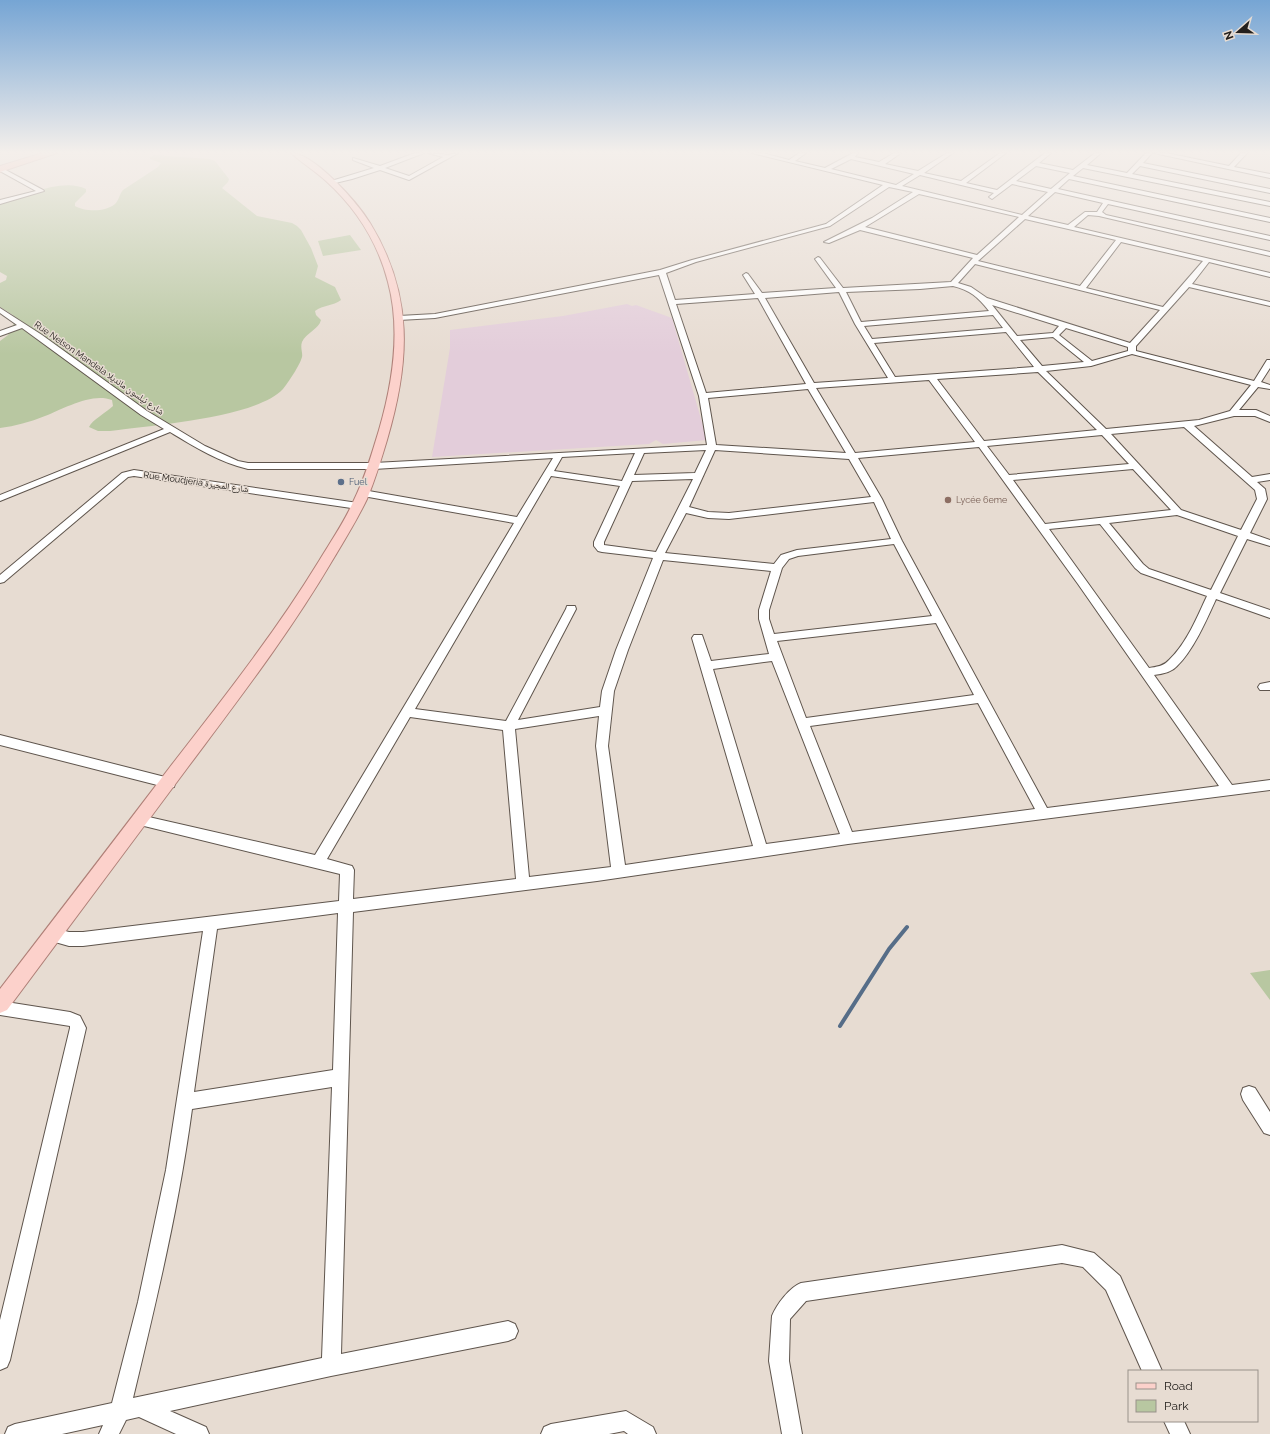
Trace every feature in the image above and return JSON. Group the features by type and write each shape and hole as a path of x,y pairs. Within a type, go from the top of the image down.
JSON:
{"main road":[{"path":"0,1004 268,650 305,597 358,506 374,466 390,409 398,374 400,335 397,302 390,275 376,239 364,220"}],"street":[{"path":"399,318 435,316 662,272 694,261 828,225 836,220"},
{"path":"827,242 860,228 874,220"},
{"path":"953,284 976,260 1020,220"},
{"path":"1040,220 1270,274"},
{"path":"1070,227 1079,220"},
{"path":"1133,220 1253,242 1270,238"},
{"path":"1218,220 1270,254"},
{"path":"860,228 1164,309"},
{"path":"1082,288 1120,239"},
{"path":"818,259 841,290 859,324 893,380"},
{"path":"703,396 930,376 1040,369 1090,364 1132,349 1164,309 1187,285 1207,260"},
{"path":"619,872 602,746 608,691 622,650 659,556 710,454 712,447 703,396 662,272"},
{"path":"746,275 761,296 811,386 877,499 897,541 1044,814"},
{"path":"672,302 953,284 969,288 984,300 1040,369 1104,432 1178,512"},
{"path":"1187,285 1270,304"},
{"path":"984,300 1064,325 1132,349 1270,387"},
{"name":"Rue Nelson Mandela شارع نيلسون مانديلا","path":"0,310 21,326 40,337 144,414 202,448 235,463 248,466 374,466 712,447 851,456 1200,423 1233,413 1256,413 1269,417"},
{"path":"859,324 994,313"},
{"path":"1014,338 1055,335 1064,325"},
{"path":"0,334 21,326"},
{"path":"870,341 1008,330"},
{"path":"1055,335 1090,364"},
{"path":"1233,413 1257,383 1270,362"},
{"path":"930,376 1007,478 1229,790"},
{"path":"1244,400 1269,417"},
{"path":"1147,673 1164,670 1173,664 1191,639 1262,499 1260,489 1186,424"},
{"path":"0,498 170,429"},
{"path":"641,450 599,542 599,546 602,548 659,556 777,568"},
{"path":"318,862 560,455"},
{"path":"1007,478 1135,466"},
{"path":"549,473 627,481 698,476"},
{"name":"Rue Moudjeria شارع المجيرة","path":"0,580 121,479 130,474 157,476 358,506"},
{"path":"1249,480 1270,477"},
{"path":"364,492 521,522"},
{"path":"683,509 708,515 730,516 877,499"},
{"path":"1042,527 1178,512 1270,543"},
{"path":"1102,520 1139,566 1145,571 1270,614"},
{"path":"848,838 776,657 764,619 764,610 777,568 785,556 798,553 897,541"},
{"path":"523,884 509,726 571,609"},
{"path":"770,638 939,619"},
{"path":"698,638 761,851"},
{"path":"706,666 776,657"},
{"path":"802,723 981,698"},
{"path":"408,712 509,726 606,710"},
{"path":"0,740 169,782"},
{"path":"53,935 69,939 83,939 619,872 848,838 1270,786"},
{"path":"140,820 347,870 331,1366"},
{"path":"109,1434 129,1408 148,1302 175,1170 211,923"},
{"path":"0,1008 70,1019 77,1024 78,1028 0,1360"},
{"path":"186,1102 341,1077"},
{"path":"1249,1094 1270,1127"},
{"path":"792,1434 779,1361 781,1316 801,1292 1062,1254 1088,1259 1113,1283 1152,1370"},
{"path":"15,1434 129,1408 508,1331"},
{"path":"129,1408 199,1434"},
{"path":"551,1434 626,1421 646,1434"},
{"path":"1174,1422 1180,1434"}],"shaded area":[{"path":"627,304 632,306 636,305 672,318 707,440 663,444 656,440 649,444 432,457 450,348 450,330 563,316"}],"green space":[{"path":"0,220 277,220 292,223 301,230 311,248 318,266 315,277 335,287 341,300 315,311 316,315 321,320 320,323 306,336 302,342 301,360 294,374 283,389 270,399 250,407 202,419 110,431 98,431 89,427 93,421 113,406 112,400 96,398 78,402 28,422 0,428 0,341 8,335 15,321 13,315 0,307 0,283 6,280 7,276 0,272"},
{"path":"350,235 361,250 323,256 318,241"},
{"path":"1270,970 1270,1000 1250,973"}],"waterway":[{"path":"840,1026 889,949 907,927"}],"place":[{"name":"Fuel","path":"341,482"},
{"name":"Lycée 6eme","path":"948,500"}]}
